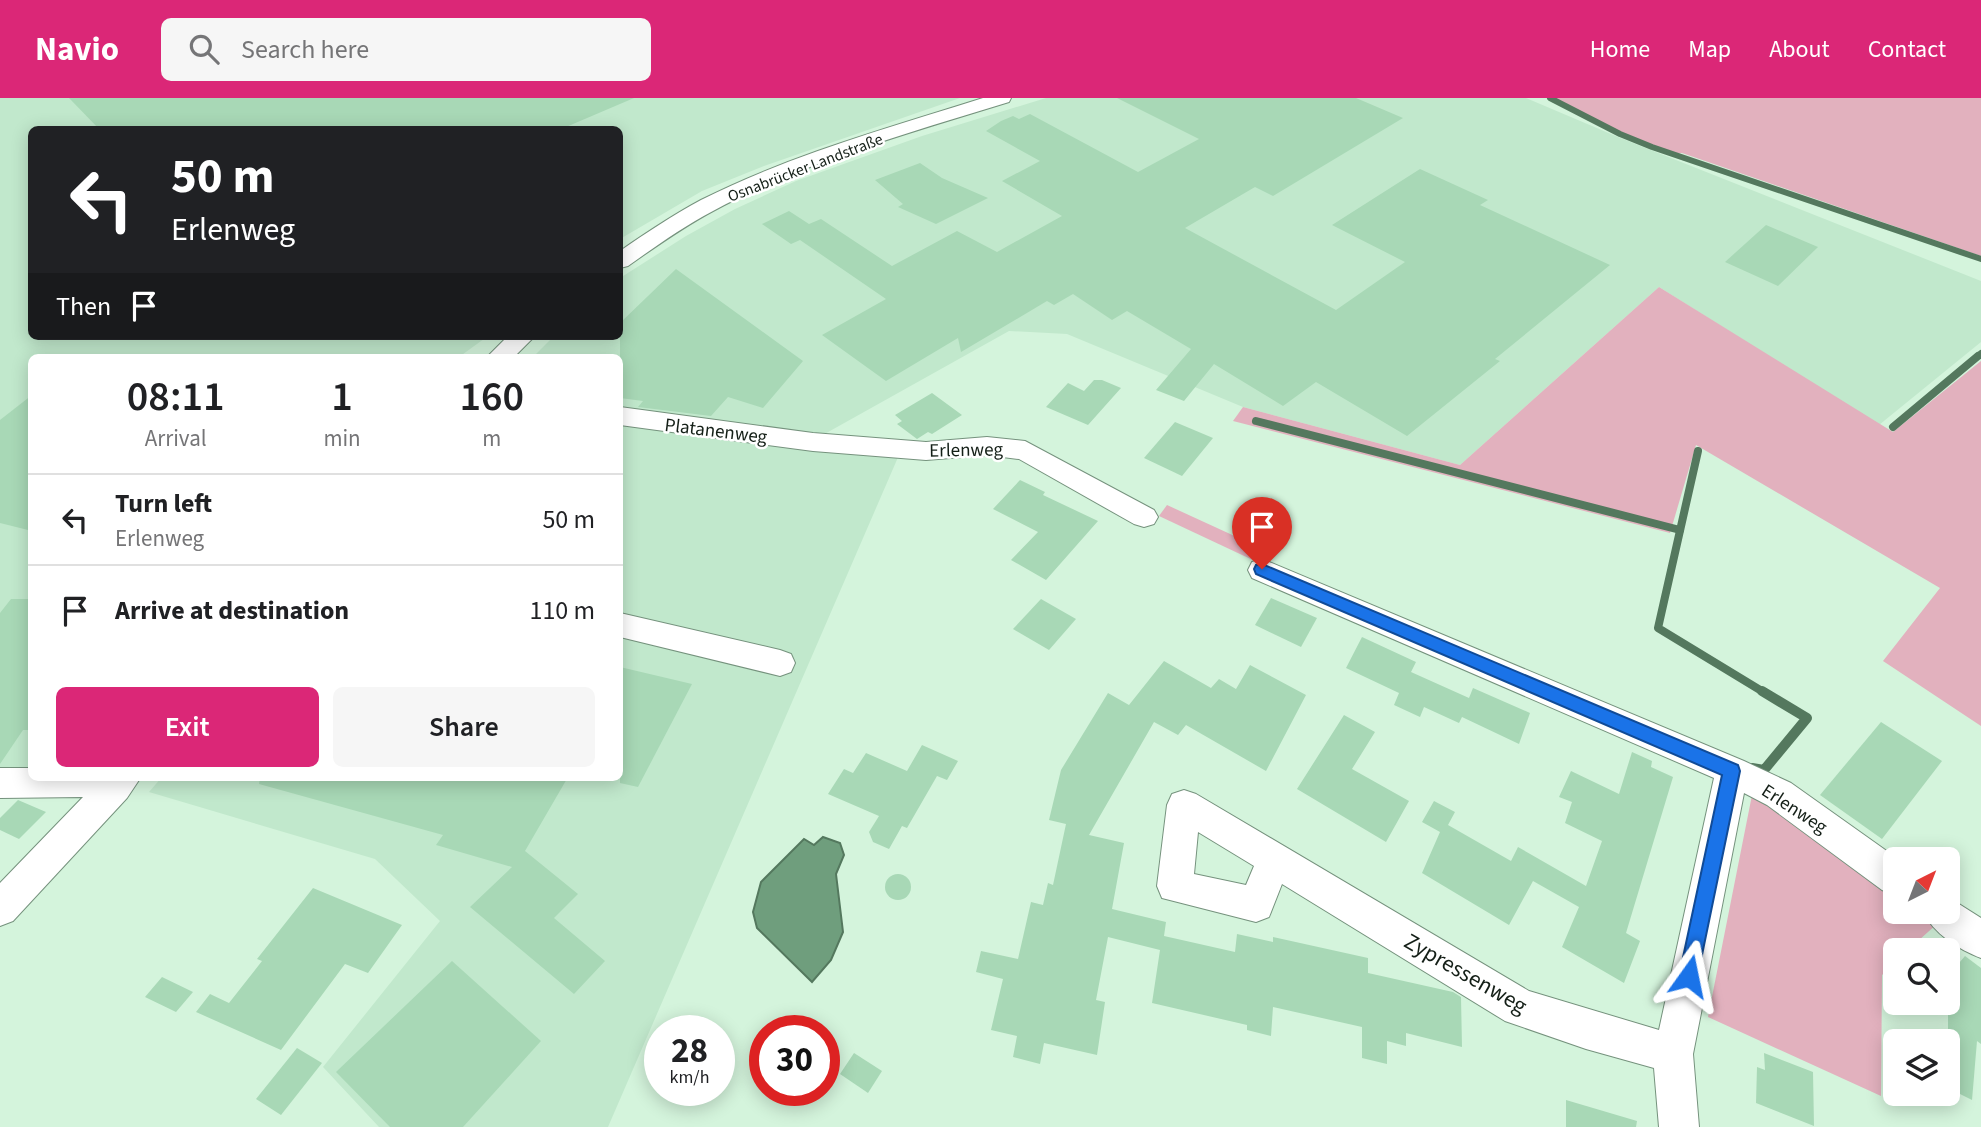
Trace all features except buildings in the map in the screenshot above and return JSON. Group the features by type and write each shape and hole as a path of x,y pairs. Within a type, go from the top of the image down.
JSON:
{"street":[{"name":"Osnabrücker Landstraße","path":"623,259 669,227 718,200 779,174 1002,98"},
{"path":"502,354 518,340"},
{"name":"Platanenweg","path":"623,416 813,442"},
{"name":"Erlenweg","path":"813,442 926,451 987,446 1025,450 1144,517"},
{"name":"Erlenweg","path":"1262,569 1732,771 1779,794 1883,869"},
{"path":"623,626 780,663"},
{"path":"1679,1127 1673,1054 1732,771"},
{"path":"0,783 120,782"},
{"path":"0,909 120,782"},
{"name":"Zypressenweg","path":"1274,860 1519,1007 1586,1030 1673,1054"},
{"path":"1958,924 1981,940"}],"shaded area":[{"path":"0,98 960,98 764,166 702,191 623,237 623,126 28,126 28,340 482,340 463,354 28,354 28,768 0,768"},
{"path":"1046,98 1526,98 1981,281 1981,342 1879,425 1659,287 1460,465 1243,407 1067,334 1009,331 821,436 899,455 656,1015 644,1015 644,1044 608,1127 379,1127 323,1067 440,921 375,859 149,792 159,781 623,781 623,354 536,354 550,340 623,340 623,276 735,209 796,181 922,136"},
{"path":"1554,98 1981,98 1981,256 1682,153 1655,148"},
{"path":"1659,287 1893,432 1981,361 1981,726 1883,661 1940,588 1696,445 1670,533 1233,421 1243,407 1460,465"},
{"path":"1167,505 1265,550 1257,562 1159,516"},
{"path":"1753,790 1883,883 1883,924 1937,924 1921,938 1883,938 1881,1096 1708,1017"},
{"path":"823,837 840,843 844,855 836,874 843,932 831,960 812,982 757,928 753,912 761,882 804,839 814,845"}],"waterway":[{"path":"1550,98 1620,134 1652,147 1981,259"},
{"path":"1976,357 1981,353"},
{"path":"1893,427 1978,356"},
{"path":"1256,421 1680,530"},
{"path":"1698,451 1658,628 1765,693"},
{"path":"1752,768 1764,770 1807,718 1762,691"}],"route":[{"path":"1262,569 1732,771 1689,976"}]}
